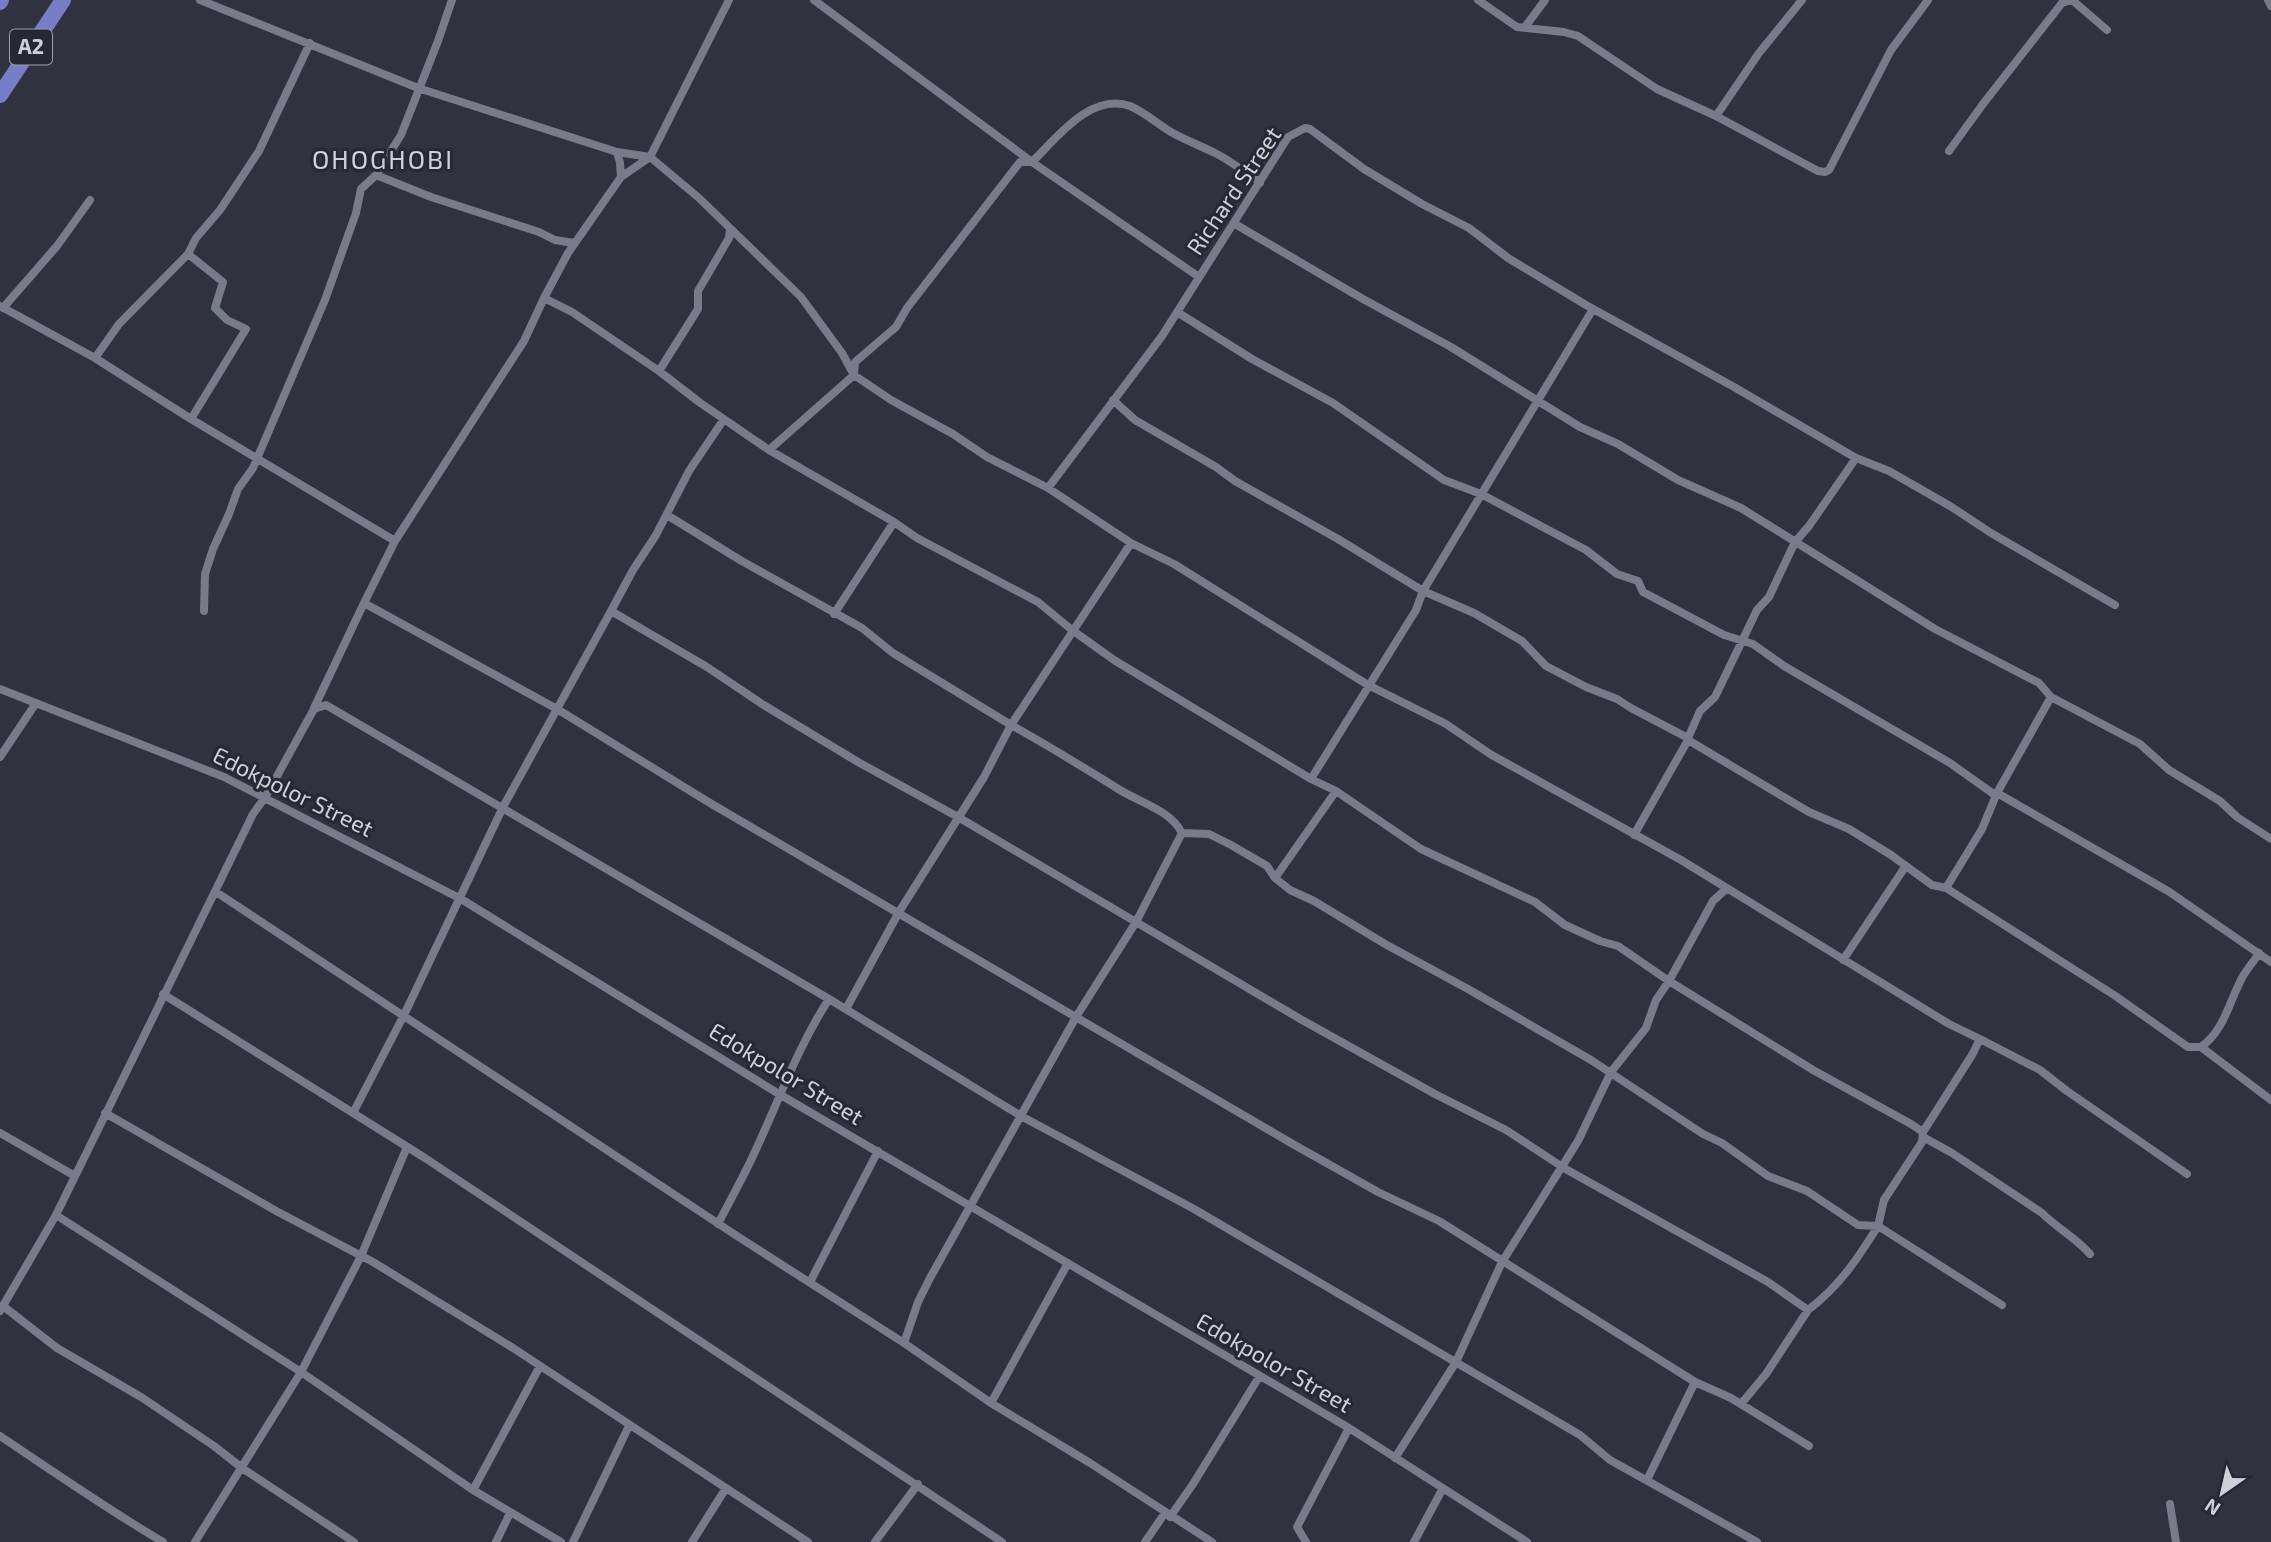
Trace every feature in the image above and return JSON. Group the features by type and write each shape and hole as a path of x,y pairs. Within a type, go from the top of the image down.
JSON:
{"highway":[{"name":"A2","path":"0,95 63,0"}],"street":[{"path":"200,0 418,88 617,152 650,157 699,198 801,297 842,353 854,375 891,400 987,457 1048,488 1131,542 1185,571 1368,685 1446,724 1490,754 1681,860 1949,1024 2040,1070 2186,1174"},
{"path":"204,611 205,574 213,549 238,489 253,468 325,300 356,212 361,189 376,175 401,135 452,0"},
{"path":"354,1542 141,1397 57,1348 1,1309 56,1215 253,814 266,796 314,708 395,541 524,341 574,243 621,177 650,157 729,0"},
{"path":"814,0 1032,162 1199,277"},
{"path":"1478,0 1513,25 1578,36 1657,89 1716,116 1818,171 1825,172 1829,170 1891,50 1928,0"},
{"path":"1525,27 1545,0"},
{"path":"1716,116 1759,53 1802,0"},
{"path":"1949,151 2062,3 2071,0 2107,30"},
{"path":"2268,0 2271,6"},
{"path":"95,358 119,324 188,254 197,238 220,210 259,151 310,43"},
{"path":"769,450 854,375 855,362 896,327 1020,162 1032,162 1071,124 1089,111 1116,104 1129,106 1173,133 1216,153 1260,183"},
{"name":"Richard Street","path":"1048,488 1162,336 1288,137 1305,128 1364,169 1433,211 1469,228 1508,258 1592,309"},
{"path":"617,152 621,177"},
{"path":"376,175 555,240 574,243"},
{"path":"90,200 57,246 1,307 95,358 395,541"},
{"path":"1235,224 1451,347 1580,427 1618,444 1678,480 1741,508 1934,629 2039,683 2052,697 2140,744 2169,770 2271,839"},
{"path":"659,371 698,309 698,291 729,238 730,229"},
{"path":"188,254 223,282 218,291 215,308 228,320 246,329 191,419"},
{"path":"544,298 572,312 769,450 917,538 1038,601 1072,630 1147,680 1311,779 1336,791 1421,849 1535,902 1566,925 1600,942 1618,946 1813,1070 1883,1107 2042,1213 2090,1254"},
{"path":"1311,779 1416,610 1423,592 1592,309 1856,458 1889,471 2115,605"},
{"path":"1177,312 1252,359 1333,403 1444,480 1481,494 1586,550 1617,574 1638,581 1643,592 1724,635 1753,644 1784,666 1950,763 1996,794 2168,891 2271,962"},
{"path":"1113,400 1135,420 1164,439 1423,592 1474,613 1522,640 1546,667 1618,699 1809,812 1849,829 1932,885 1946,888 2113,995 2188,1047 2201,1047 2212,1039 2243,976 2259,953"},
{"path":"354,1112 461,899 503,807 689,471 724,419"},
{"path":"1634,835 1688,739 1700,711 1714,696 1757,610 1769,597 1795,542 1856,458"},
{"path":"667,515 862,628 893,653 1011,725 1066,754 1121,791 1149,805 1177,824 1182,833"},
{"path":"834,614 894,522"},
{"path":"846,1009 899,912 984,777 1011,725 1131,542"},
{"path":"364,603 557,709 710,803 1378,1192 1439,1221 1695,1382 1741,1404 1809,1446"},
{"path":"611,611 707,667 858,762 958,817 1313,1026 1506,1130 1562,1167 1768,1282 1808,1310"},
{"name":"Edokpolor Street","path":"0,689 266,796 461,899 779,1094 1349,1429 1527,1542"},
{"path":"1946,888 1982,829 1996,794 2052,697"},
{"path":"0,757 36,703"},
{"path":"314,708 326,705 503,807 846,1009 1021,1116 1194,1209 1580,1435 1610,1460 1757,1542"},
{"path":"1275,878 1336,791"},
{"path":"1182,833 1209,834 1267,866 1275,878 1290,890 1314,901 1611,1072 1703,1134 1722,1143 1768,1176 1807,1191 1858,1225 1878,1226 2002,1305"},
{"path":"904,1343 918,1302 1076,1017 1136,922 1182,833"},
{"path":"1843,960 1905,867"},
{"path":"1395,1458 1456,1362 1502,1262 1578,1141 1611,1072 1646,1028 1656,999 1670,981 1713,901 1726,889"},
{"path":"216,892 718,1224 904,1343 991,1403 1212,1542"},
{"path":"163,994 354,1112 1002,1542"},
{"path":"718,1224 754,1155 779,1094 816,1018 829,999"},
{"path":"1741,1404 1766,1374 1808,1310 1832,1290 1852,1267 1878,1226 1884,1200 1922,1142 1923,1135 1980,1039"},
{"path":"2201,1047 2271,1100"},
{"path":"106,1114 361,1256 540,1366 808,1542"},
{"path":"0,1132 75,1177"},
{"path":"195,1542 301,1372 361,1256 407,1147"},
{"path":"810,1282 878,1151"},
{"path":"56,1215 301,1372 473,1490 561,1542"},
{"path":"991,1403 1068,1263"},
{"path":"473,1490 540,1366"},
{"path":"1145,1542 1194,1484 1259,1377"},
{"path":"1647,1480 1695,1382"},
{"path":"573,1542 629,1426"},
{"path":"1306,1542 1297,1527 1349,1429"},
{"path":"0,1436 163,1542"},
{"path":"875,1542 918,1485"},
{"path":"692,1542 726,1488"},
{"path":"1414,1542 1443,1488"},
{"path":"2170,1504 2176,1542"},
{"path":"496,1542 510,1513"}],"district":[{"name":"OHOGHOBI","path":"383,160"}]}
